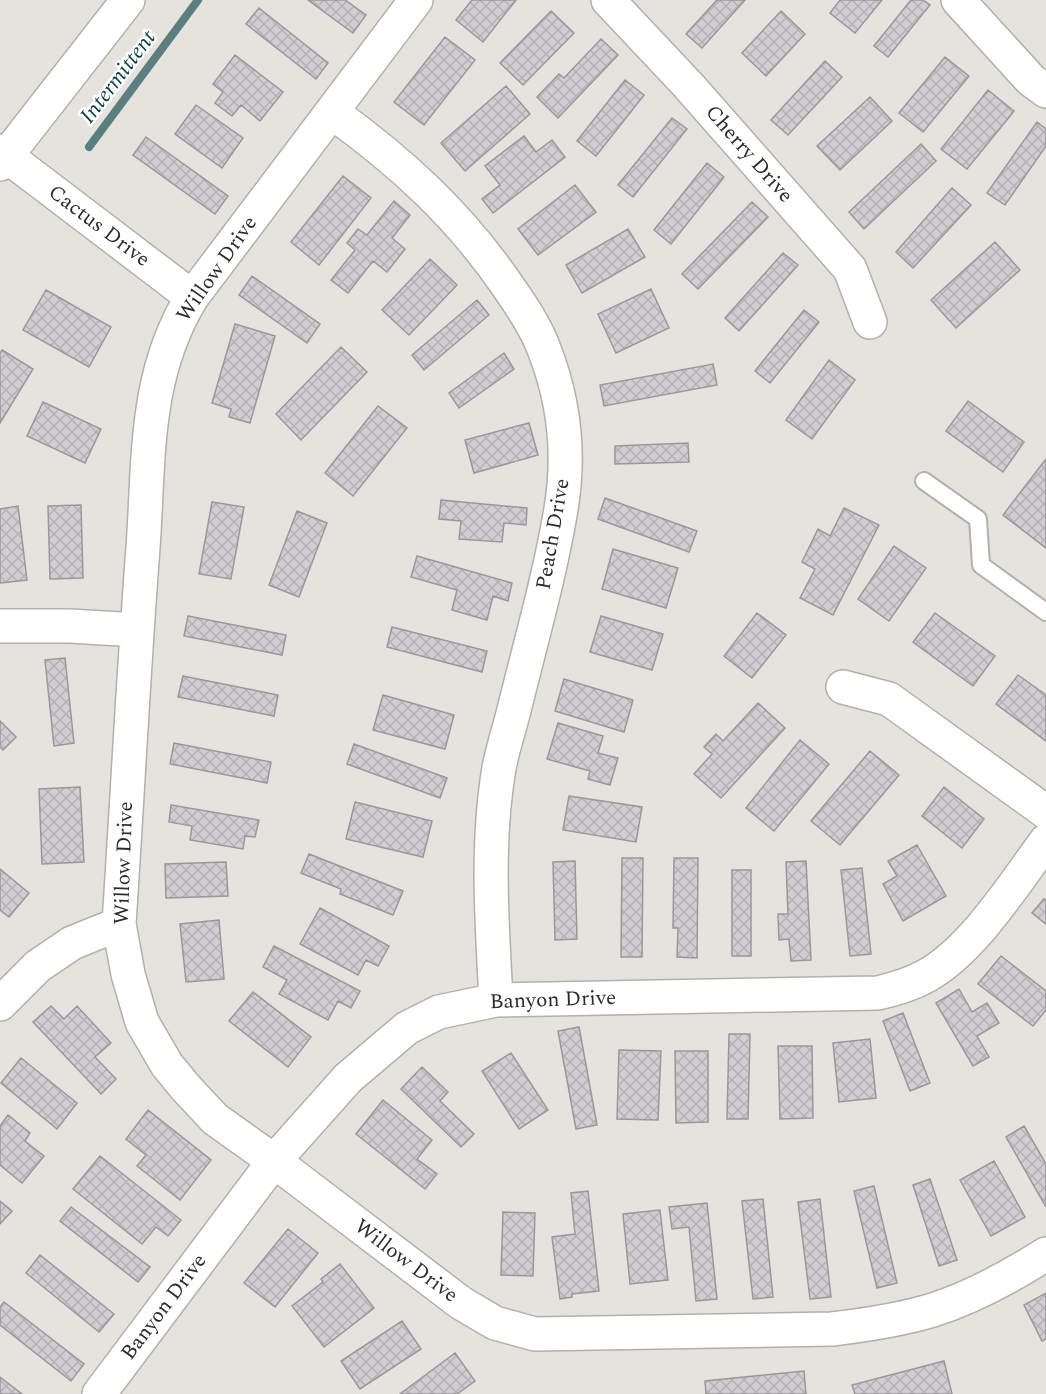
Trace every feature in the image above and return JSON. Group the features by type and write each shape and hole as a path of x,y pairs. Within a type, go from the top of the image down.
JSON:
{"street":[{"path":"2,157 128,0"},
{"name":"Willow Drive","path":"416,0 192,297 169,341 161,364 154,397 147,459 145,532 119,924 128,974 142,1022 167,1065 215,1119 461,1303 495,1323 535,1334 832,1329 880,1323 934,1310 1012,1275 1046,1254"},
{"name":"Cherry Drive","path":"608,0 688,85 850,269 870,322"},
{"path":"958,0 1030,80 1046,91"},
{"name":"Peach Drive","path":"333,113 375,143 411,173 476,244 522,307 544,347 556,386 565,438 565,474 561,508 552,556 499,768 493,828 490,894 496,1000"},
{"name":"Cactus Drive","path":"2,157 192,297"},
{"path":"0,626 70,626 137,630"},
{"path":"843,687 889,699 1046,812"},
{"name":"Banyon Drive","path":"99,1394 274,1161 348,1078 407,1028 439,1012 496,1000 878,993 903,987 927,976 951,958 982,925 1046,841"},
{"path":"0,1004 38,966 72,943 119,924"}],"lane":[{"path":"924,481 978,519 981,565 1046,612"}],"building":[{"path":"308,0 345,0 366,15 353,33"},
{"path":"472,0 516,0 483,42 456,20"},
{"path":"717,0 745,0 702,48 686,34"},
{"path":"840,0 882,0 855,33 830,13"},
{"path":"911,0 923,0 930,5 888,57 874,46"},
{"path":"259,8 328,63 316,79 246,24"},
{"path":"551,11 574,33 523,85 500,63"},
{"path":"781,11 805,34 766,76 742,53"},
{"path":"445,37 475,60 424,125 394,102"},
{"path":"601,39 618,55 558,118 537,97 559,74 564,78"},
{"path":"235,55 283,92 260,121 241,105 232,116 215,103 223,92 213,84"},
{"path":"945,57 969,76 923,132 899,113"},
{"path":"825,61 842,77 788,135 771,120"},
{"path":"625,80 644,95 596,156 577,141"},
{"path":"506,86 530,114 465,171 441,143"},
{"path":"988,90 1014,111 967,169 941,149"},
{"path":"870,97 892,121 840,170 817,146"},
{"path":"196,105 243,138 222,168 175,134"},
{"path":"672,118 687,129 633,197 618,185"},
{"path":"1037,122 1046,129 1046,146 1005,205 987,193"},
{"path":"524,136 536,152 552,140 565,157 493,213 482,199 500,185 485,166"},
{"path":"146,137 228,196 215,214 133,155"},
{"path":"921,144 936,161 864,229 849,212"},
{"path":"707,163 724,177 671,244 654,230"},
{"path":"343,176 371,198 319,265 291,242"},
{"path":"575,185 596,212 538,255 518,229"},
{"path":"952,188 971,205 913,268 896,252"},
{"path":"394,201 410,215 392,238 405,249 387,272 373,261 348,293 331,280 355,250 347,243 358,229 367,235"},
{"path":"752,202 768,217 698,289 682,274"},
{"path":"628,229 645,257 582,293 566,265"},
{"path":"995,242 1020,270 956,328 931,300"},
{"path":"783,253 798,265 739,331 725,318"},
{"path":"430,259 457,285 409,335 382,310"},
{"path":"252,276 320,324 307,343 239,295"},
{"path":"651,289 669,328 616,353 598,314"},
{"path":"46,290 111,327 89,367 23,330"},
{"path":"477,300 489,315 424,370 412,355"},
{"path":"804,310 819,322 770,383 755,371"},
{"path":"235,324 275,336 250,423 229,417 231,409 212,403"},
{"path":"341,347 367,372 301,440 276,414"},
{"path":"2,350 33,369 0,423 0,353"},
{"path":"504,353 514,369 459,408 449,393"},
{"path":"829,360 855,380 812,439 786,420"},
{"path":"713,364 717,385 604,406 600,385"},
{"path":"968,401 1024,442 1003,472 946,431"},
{"path":"43,402 101,429 85,463 27,436"},
{"path":"378,406 407,428 353,496 325,473"},
{"path":"529,423 538,455 474,473 465,440"},
{"path":"688,443 689,462 615,464 615,446"},
{"path":"1046,459 1046,548 1003,515"},
{"path":"605,498 697,531 689,552 598,519"},
{"path":"441,500 527,508 526,525 504,523 502,542 459,539 461,521 439,519"},
{"path":"212,502 244,507 231,579 199,574"},
{"path":"81,505 83,578 50,579 48,506"},
{"path":"18,506 27,580 0,583 0,509"},
{"path":"844,508 879,525 833,615 800,598 815,569 802,562 818,529 830,536"},
{"path":"297,511 327,523 299,597 269,585"},
{"path":"894,546 926,568 889,621 858,599"},
{"path":"613,549 678,568 666,608 602,589"},
{"path":"417,556 512,583 508,601 493,596 487,620 452,610 457,590 411,577"},
{"path":"757,613 786,635 752,678 724,656"},
{"path":"935,613 995,656 973,686 913,642"},
{"path":"188,616 286,635 282,655 184,636"},
{"path":"601,616 663,634 652,670 590,652"},
{"path":"392,627 487,651 482,672 387,647"},
{"path":"65,658 74,743 54,746 45,660"},
{"path":"1018,675 1046,695 1046,741 996,704"},
{"path":"183,676 278,695 274,716 178,697"},
{"path":"564,679 633,700 624,732 555,711"},
{"path":"383,695 454,715 445,749 373,730"},
{"path":"758,703 785,728 721,798 694,774 712,754 704,747 716,734 723,741"},
{"path":"0,721 16,737 3,750 0,747"},
{"path":"558,723 603,736 598,753 618,758 610,785 588,779 590,771 547,759"},
{"path":"800,740 829,764 774,831 746,808"},
{"path":"174,743 271,762 267,783 170,764"},
{"path":"354,744 447,778 440,798 347,764"},
{"path":"870,751 899,775 840,845 811,821"},
{"path":"80,787 84,862 42,864 39,789"},
{"path":"944,787 984,819 962,848 922,816"},
{"path":"569,796 642,807 636,842 563,830"},
{"path":"355,802 432,821 423,857 346,839"},
{"path":"171,805 259,820 255,837 245,836 243,849 190,840 192,826 169,822"},
{"path":"917,845 946,896 903,921 883,884 897,876 888,861"},
{"path":"309,854 403,891 393,915 340,894 341,889 301,873"},
{"path":"622,858 643,858 642,957 621,957"},
{"path":"674,858 698,858 697,958 677,957 678,928 673,928"},
{"path":"575,861 577,939 555,940 553,862"},
{"path":"806,861 811,960 791,961 789,939 779,940 778,914 788,914 786,862"},
{"path":"226,862 228,896 166,898 165,864"},
{"path":"862,868 871,954 850,956 841,870"},
{"path":"0,869 29,893 9,917 0,910"},
{"path":"732,870 751,870 751,956 732,956"},
{"path":"1044,899 1046,900 1046,924 1032,913"},
{"path":"320,908 389,946 378,966 366,960 358,975 300,944"},
{"path":"219,920 224,979 186,982 180,924"},
{"path":"274,946 360,991 351,1008 338,1001 328,1020 279,994 287,980 263,967"},
{"path":"1001,956 1046,991 1046,1010 1033,1026 978,984"},
{"path":"959,989 972,1012 987,1003 999,1023 977,1036 989,1057 973,1066 936,1003"},
{"path":"253,992 311,1037 288,1067 229,1021"},
{"path":"51,1006 64,1019 77,1006 111,1043 95,1057 116,1079 101,1094 33,1022"},
{"path":"903,1013 930,1083 910,1091 883,1021"},
{"path":"579,1027 597,1125 576,1129 558,1031"},
{"path":"729,1034 750,1034 748,1119 727,1119"},
{"path":"870,1039 876,1098 839,1102 833,1043"},
{"path":"778,1046 812,1046 813,1118 780,1119"},
{"path":"619,1050 661,1051 658,1120 617,1119"},
{"path":"675,1051 708,1051 708,1122 676,1123"},
{"path":"511,1053 548,1110 519,1129 482,1071"},
{"path":"21,1058 77,1103 57,1129 1,1083"},
{"path":"422,1067 448,1092 440,1101 474,1134 461,1147 401,1089"},
{"path":"383,1100 432,1140 417,1159 437,1174 425,1189 356,1134"},
{"path":"148,1110 211,1160 180,1200 137,1166 146,1155 126,1139"},
{"path":"8,1115 30,1133 25,1141 44,1156 22,1183 0,1165 0,1126"},
{"path":"1024,1126 1046,1164 1046,1207 1006,1137"},
{"path":"100,1156 181,1220 168,1236 156,1227 142,1244 73,1189"},
{"path":"994,1161 1025,1217 991,1236 960,1180"},
{"path":"930,1179 957,1260 939,1266 913,1185"},
{"path":"874,1186 897,1283 877,1288 854,1191"},
{"path":"588,1191 599,1291 572,1294 572,1297 560,1299 552,1237 575,1234 571,1193"},
{"path":"763,1199 773,1297 753,1299 742,1201"},
{"path":"820,1199 831,1297 810,1299 798,1202"},
{"path":"0,1201 12,1211 0,1224"},
{"path":"707,1203 717,1299 696,1301 689,1227 672,1229 669,1207"},
{"path":"71,1207 150,1267 138,1282 60,1221"},
{"path":"660,1210 668,1280 630,1284 623,1214"},
{"path":"503,1212 535,1213 533,1276 501,1275"},
{"path":"288,1229 318,1253 275,1307 244,1283"},
{"path":"40,1255 114,1314 99,1332 26,1273"},
{"path":"340,1264 374,1308 324,1347 292,1306 323,1282 321,1279"},
{"path":"1046,1293 1046,1339 1042,1341 1024,1305"},
{"path":"4,1302 84,1364 71,1381 0,1325 0,1307"},
{"path":"402,1321 421,1349 360,1389 341,1361"},
{"path":"455,1353 475,1381 457,1394 400,1394"},
{"path":"944,1361 952,1394 855,1394 852,1385"},
{"path":"804,1371 806,1394 706,1394 705,1381"},
{"path":"0,1377 22,1394 0,1394"}],"waterway":[{"name":"Intermittent","path":"89,147 198,0"}]}
